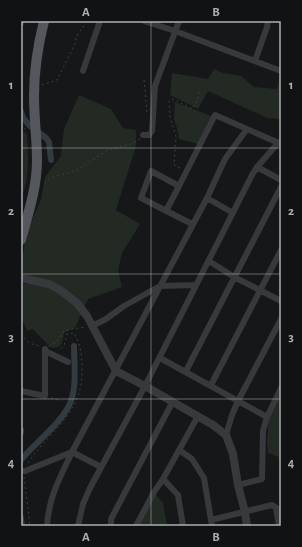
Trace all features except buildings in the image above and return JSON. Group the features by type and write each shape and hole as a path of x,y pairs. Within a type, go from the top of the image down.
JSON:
{"main road":[{"path":"21,240 35,186 37,160 34,95 36,68 44,21"}],"street":[{"path":"83,71 100,21"},
{"path":"144,21 175,31 281,71"},
{"path":"143,135 149,135 152,131 155,86 179,21"},
{"path":"255,61 267,28 268,21"},
{"path":"78,526 83,504 101,467 146,386 195,285 209,261 257,167 280,143 215,115 166,211"},
{"path":"47,526 49,507 53,492 72,452 207,198 225,159 247,129"},
{"path":"257,167 281,180"},
{"path":"179,186 151,171 141,198 192,224"},
{"path":"186,371 281,187"},
{"path":"207,198 233,213"},
{"path":"211,385 281,250"},
{"path":"209,261 234,277 281,300"},
{"path":"21,278 49,284 60,290 77,303 87,316 116,371 146,386 172,403 198,416 213,425 226,436 233,454 247,526"},
{"path":"92,326 106,320 124,306 160,286 195,285"},
{"path":"226,436 238,401 281,319"},
{"path":"21,391 45,396 46,349 68,362"},
{"path":"160,358 267,417"},
{"path":"238,486 262,478 263,431 267,417 281,388"},
{"path":"110,526 111,519 172,403"},
{"path":"136,526 198,416"},
{"path":"179,450 192,459 204,478 211,523 272,505 279,509 279,526"},
{"path":"24,471 72,452 101,467"},
{"path":"163,480 178,495 183,526"}],"path":[{"path":"42,85 57,80 76,42 76,38 87,21"},
{"path":"144,80 147,112"},
{"path":"186,172 174,165 176,136 170,117 169,101 173,99 192,110 198,100 199,88"},
{"path":"35,186 39,187 51,178 77,170 104,152 113,148 132,144 143,135"},
{"path":"46,349 58,340 65,330 92,326"},
{"path":"30,526 24,471 37,451 71,412 76,403 82,378 80,343 74,333 67,334 64,346 61,349 56,350"},
{"path":"21,334 29,344 46,349 52,349"},
{"path":"45,396 61,401"}],"shaded area":[{"path":"214,69 223,73 241,76 254,87 277,89 281,73 281,119 267,118 208,91 198,109 170,95 172,73 208,79"},
{"path":"79,95 111,109 123,128 136,130 136,146 116,210 140,224 122,253 118,270 122,287 88,299 75,328 64,333 62,343 59,347 53,348 48,345 33,329 27,331 21,316 21,284 36,284 36,278 23,274 22,262 26,234 41,199 45,177 61,156 64,129"},
{"path":"175,102 211,116 198,144 179,139 174,119"},
{"path":"21,130 27,134 28,163 26,184 24,191 21,192"},
{"path":"281,395 281,464 279,457 268,453 267,441 269,418"},
{"path":"154,492 163,503 167,526 138,526"}],"waterway":[{"path":"21,111 23,118 29,125 49,142 51,160"},
{"path":"21,460 56,424 71,401 75,381 74,346"},
{"path":"21,518 22,526"}]}
